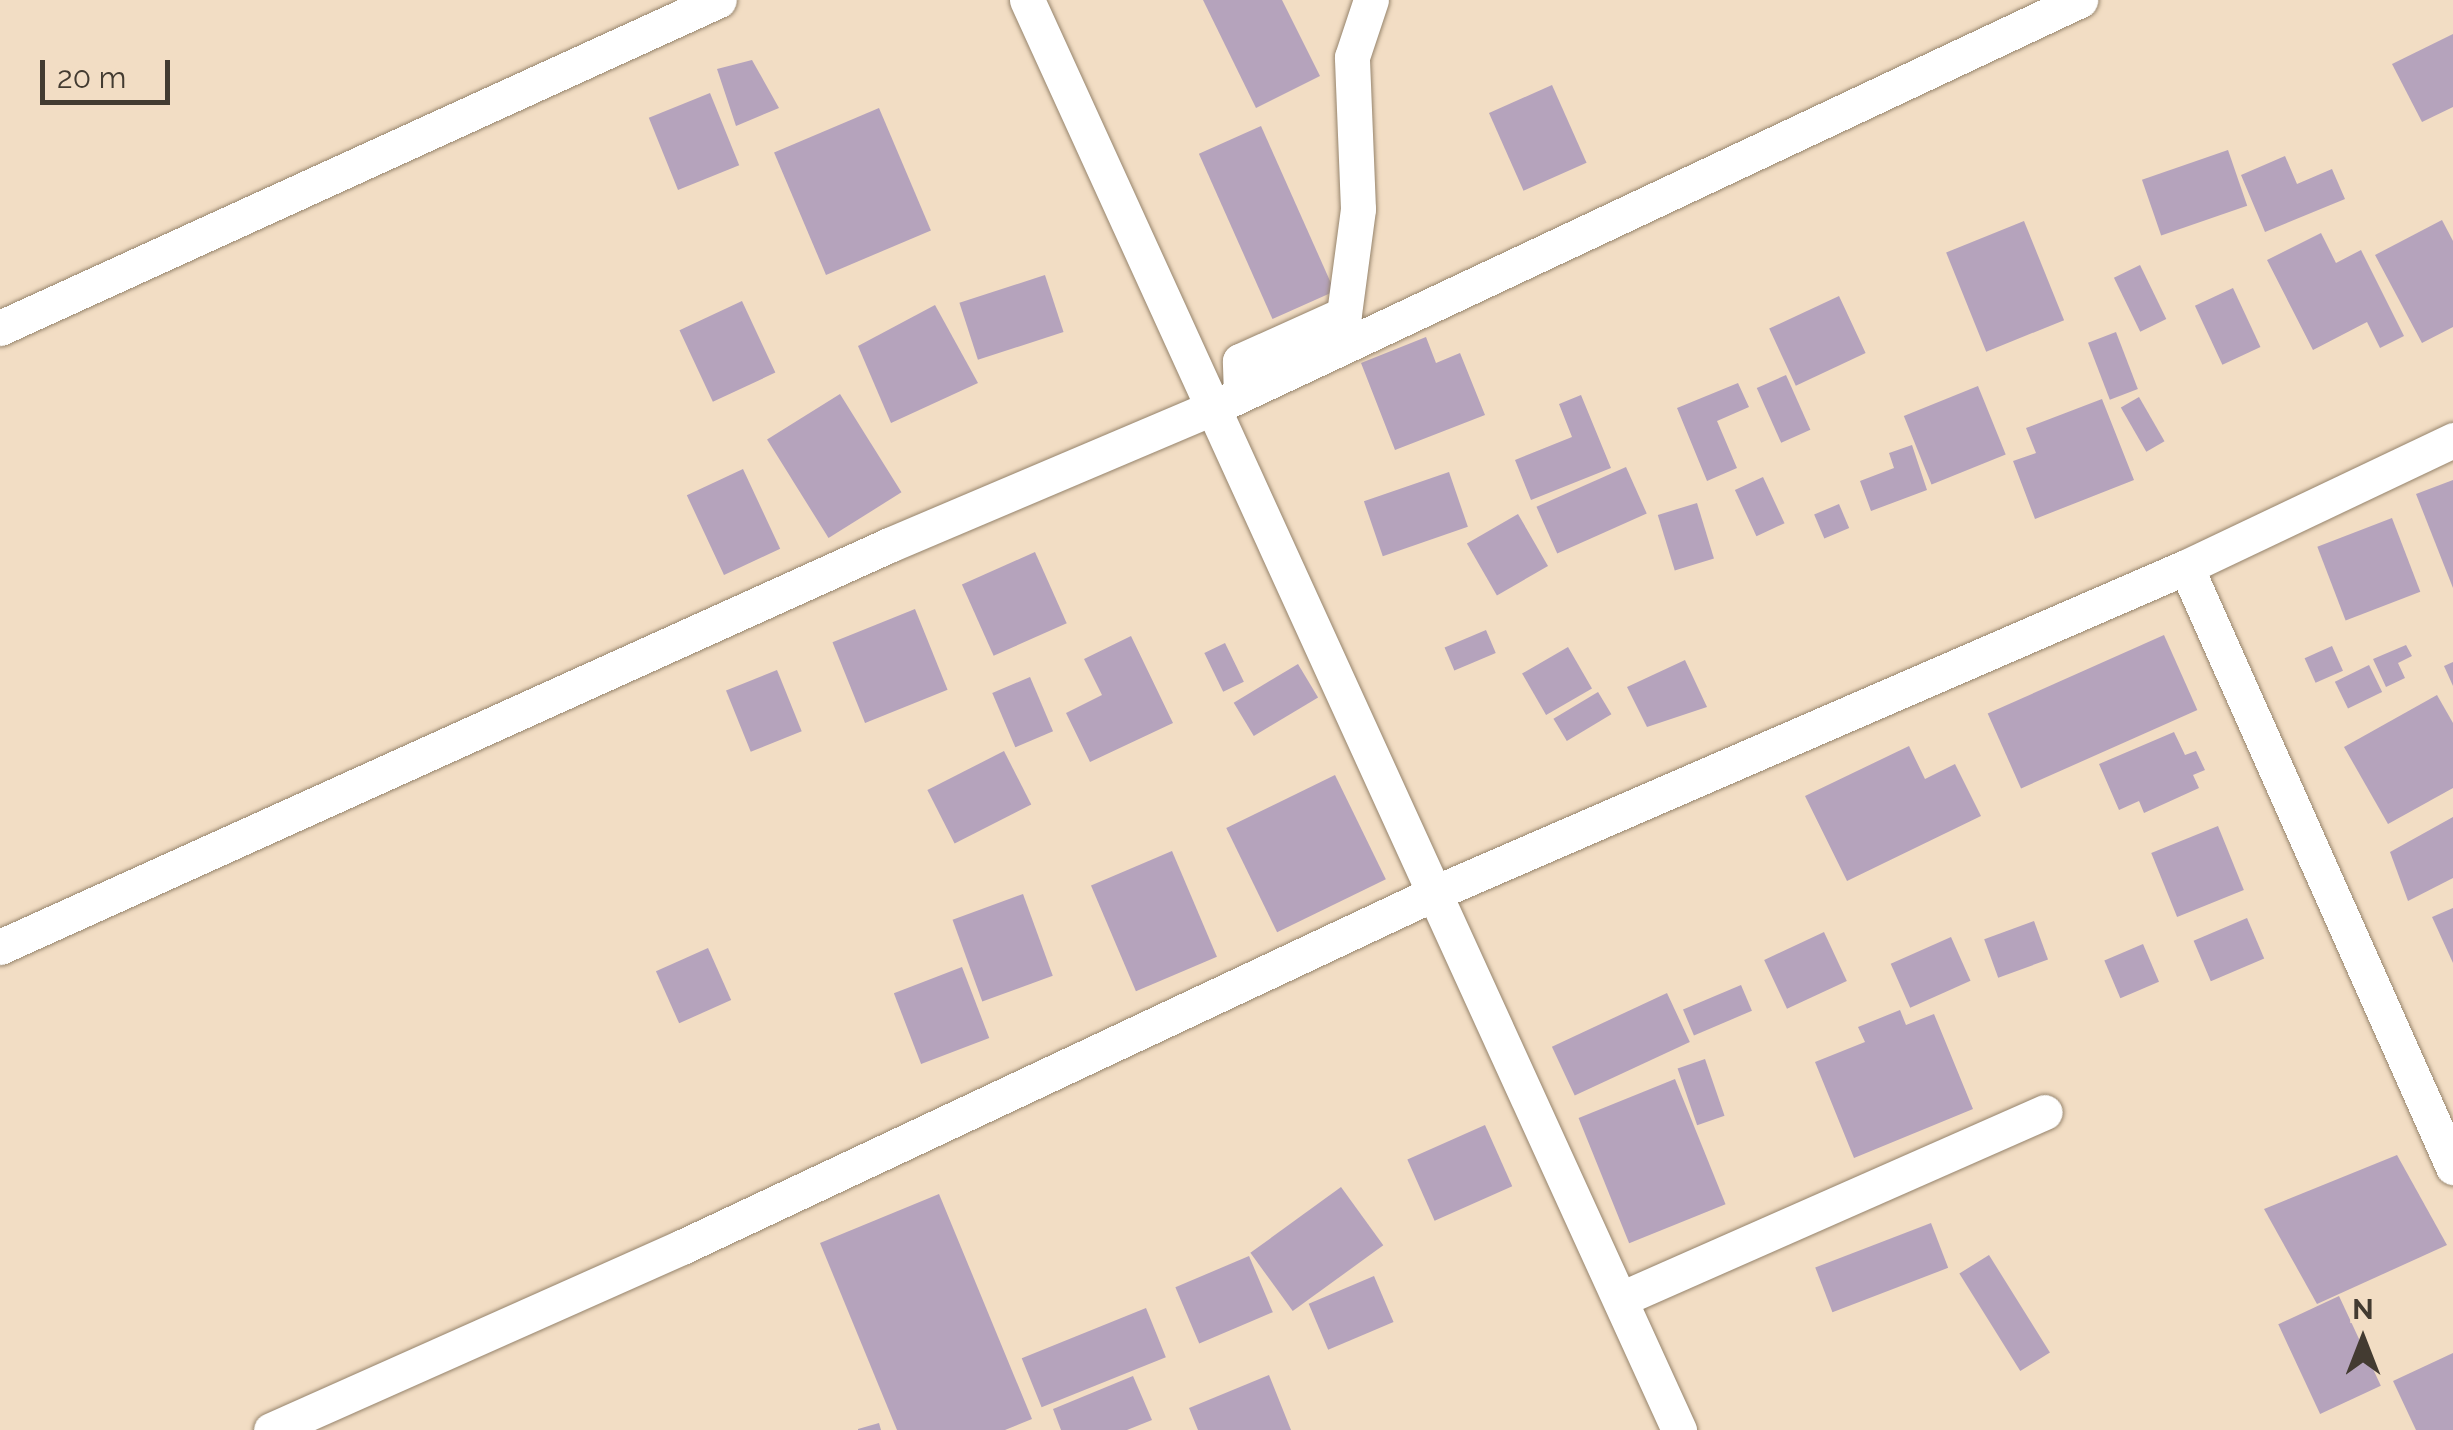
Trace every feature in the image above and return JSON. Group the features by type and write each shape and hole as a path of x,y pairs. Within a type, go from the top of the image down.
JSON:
{"street":[{"path":"0,328 719,0"},
{"path":"1027,0 1229,400 1437,892 1676,1429"},
{"path":"1229,400 1240,361 1344,314 1358,209 1352,56 1371,0"},
{"path":"0,947 889,545 1229,400 2080,0"},
{"path":"271,1430 700,1238 1437,892 2186,567 2453,440"},
{"path":"2186,567 2453,1167"},
{"path":"1621,1300 2044,1112"}],"building":[{"path":"1203,0 1282,0 1320,76 1256,108"},
{"path":"2453,34 2453,107 2422,122 2392,64"},
{"path":"752,60 779,108 736,126 717,69"},
{"path":"1552,85 1587,163 1524,191 1489,113"},
{"path":"710,93 739,165 678,190 649,118"},
{"path":"879,108 931,230 826,275 774,153"},
{"path":"1261,126 1335,291 1272,319 1199,154"},
{"path":"2228,150 2247,206 2161,235 2142,180"},
{"path":"2285,156 2297,184 2332,169 2345,199 2265,232 2241,175"},
{"path":"2442,220 2453,241 2453,327 2422,343 2375,255"},
{"path":"2024,221 2064,320 1986,352 1946,252"},
{"path":"2321,233 2336,263 2361,250 2404,336 2380,348 2367,322 2313,350 2267,260"},
{"path":"2140,265 2166,319 2140,332 2114,278"},
{"path":"1045,275 1064,332 978,360 959,303"},
{"path":"2233,288 2260,347 2222,365 2195,306"},
{"path":"1839,296 1866,353 1796,386 1769,329"},
{"path":"742,301 775,373 713,402 679,330"},
{"path":"935,305 978,383 891,423 858,346"},
{"path":"2116,332 2138,389 2110,400 2088,343"},
{"path":"1426,337 1436,363 1460,353 1485,415 1395,450 1361,363"},
{"path":"1786,375 1810,430 1781,443 1757,388"},
{"path":"1738,383 1749,407 1717,421 1737,468 1707,481 1677,408"},
{"path":"1978,386 2006,455 1932,485 1904,416"},
{"path":"840,394 901,492 829,538 767,440"},
{"path":"1581,395 1611,468 1531,500 1515,460 1572,437 1559,404"},
{"path":"2139,397 2164,441 2146,452 2121,408"},
{"path":"2102,399 2134,480 2035,519 2013,461 2036,453 2026,428"},
{"path":"1912,445 1927,490 1871,511 1860,481 1894,468 1889,453"},
{"path":"1626,467 1647,514 1557,553 1536,507"},
{"path":"743,469 780,549 724,575 687,495"},
{"path":"1449,472 1468,527 1383,556 1364,501"},
{"path":"1763,477 1785,523 1756,536 1735,490"},
{"path":"2453,480 2453,588 2416,494"},
{"path":"1697,503 1714,558 1675,570 1658,515"},
{"path":"1839,504 1849,528 1824,538 1814,515"},
{"path":"1518,514 1548,566 1497,595 1467,544"},
{"path":"2392,518 2420,592 2346,620 2317,547"},
{"path":"1035,552 1067,623 994,656 962,585"},
{"path":"915,609 948,690 865,723 832,642"},
{"path":"1486,630 1496,653 1454,671 1445,648"},
{"path":"2164,635 2197,710 2021,788 1988,714"},
{"path":"1131,636 1173,723 1090,762 1066,713 1102,695 1084,659"},
{"path":"1225,643 1244,682 1223,692 1204,653"},
{"path":"2406,645 2412,656 2398,663 2405,678 2386,687 2373,659"},
{"path":"2332,646 2343,671 2316,683 2305,658"},
{"path":"1568,647 1592,689 1546,715 1522,674"},
{"path":"1685,660 1707,707 1647,727 1627,687"},
{"path":"2453,662 2453,686 2444,666"},
{"path":"1298,664 1318,697 1254,736 1234,703"},
{"path":"2369,665 2382,692 2348,709 2335,682"},
{"path":"777,670 802,731 751,752 726,691"},
{"path":"1030,677 1053,731 1015,747 992,693"},
{"path":"1598,692 1611,714 1567,741 1553,719"},
{"path":"2437,695 2453,723 2453,788 2388,824 2344,747"},
{"path":"2174,732 2185,755 2196,751 2205,770 2193,775 2199,788 2144,813 2139,801 2119,810 2099,764"},
{"path":"1909,746 1925,779 1955,764 1981,816 1847,881 1805,796"},
{"path":"1004,751 1031,804 955,844 927,790"},
{"path":"1335,775 1386,879 1277,932 1226,828"},
{"path":"2453,817 2453,878 2408,901 2390,852"},
{"path":"2218,826 2244,890 2177,917 2151,853"},
{"path":"1172,851 1217,957 1136,991 1091,885"},
{"path":"1023,894 1053,976 982,1001 953,920"},
{"path":"2453,908 2453,963 2432,917"},
{"path":"2247,918 2264,959 2211,981 2194,941"},
{"path":"2034,921 2048,960 1998,978 1984,939"},
{"path":"1824,932 1847,981 1787,1009 1764,960"},
{"path":"1951,937 1971,981 1910,1008 1891,964"},
{"path":"2143,944 2159,982 2120,998 2104,960"},
{"path":"708,948 731,1000 679,1023 656,971"},
{"path":"962,967 989,1038 921,1064 894,993"},
{"path":"1741,985 1752,1011 1694,1035 1683,1010"},
{"path":"1667,993 1690,1042 1575,1096 1552,1047"},
{"path":"1900,1010 1906,1025 1934,1014 1973,1109 1854,1158 1815,1062 1865,1042 1858,1027"},
{"path":"1705,1059 1725,1116 1697,1125 1678,1068"},
{"path":"1675,1079 1726,1204 1629,1243 1579,1118"},
{"path":"1485,1125 1512,1186 1435,1221 1407,1160"},
{"path":"2397,1155 2447,1245 2317,1304 2264,1209"},
{"path":"1341,1187 1383,1245 1293,1311 1250,1253"},
{"path":"939,1194 1032,1419 1005,1430 897,1430 820,1243"},
{"path":"1931,1223 1948,1268 1832,1312 1815,1267"},
{"path":"1989,1255 2050,1353 2020,1371 1959,1274"},
{"path":"1249,1256 1273,1312 1199,1343 1175,1287"},
{"path":"1374,1276 1394,1322 1328,1350 1309,1304"},
{"path":"2339,1296 2381,1386 2320,1414 2278,1324"},
{"path":"1146,1308 1166,1357 1042,1407 1022,1358"},
{"path":"2453,1353 2453,1430 2416,1430 2393,1381"},
{"path":"1269,1375 1291,1430 1198,1430 1189,1408"},
{"path":"1133,1376 1152,1420 1127,1430 1061,1430 1053,1409"},
{"path":"879,1423 881,1430 858,1430 858,1429"}]}
